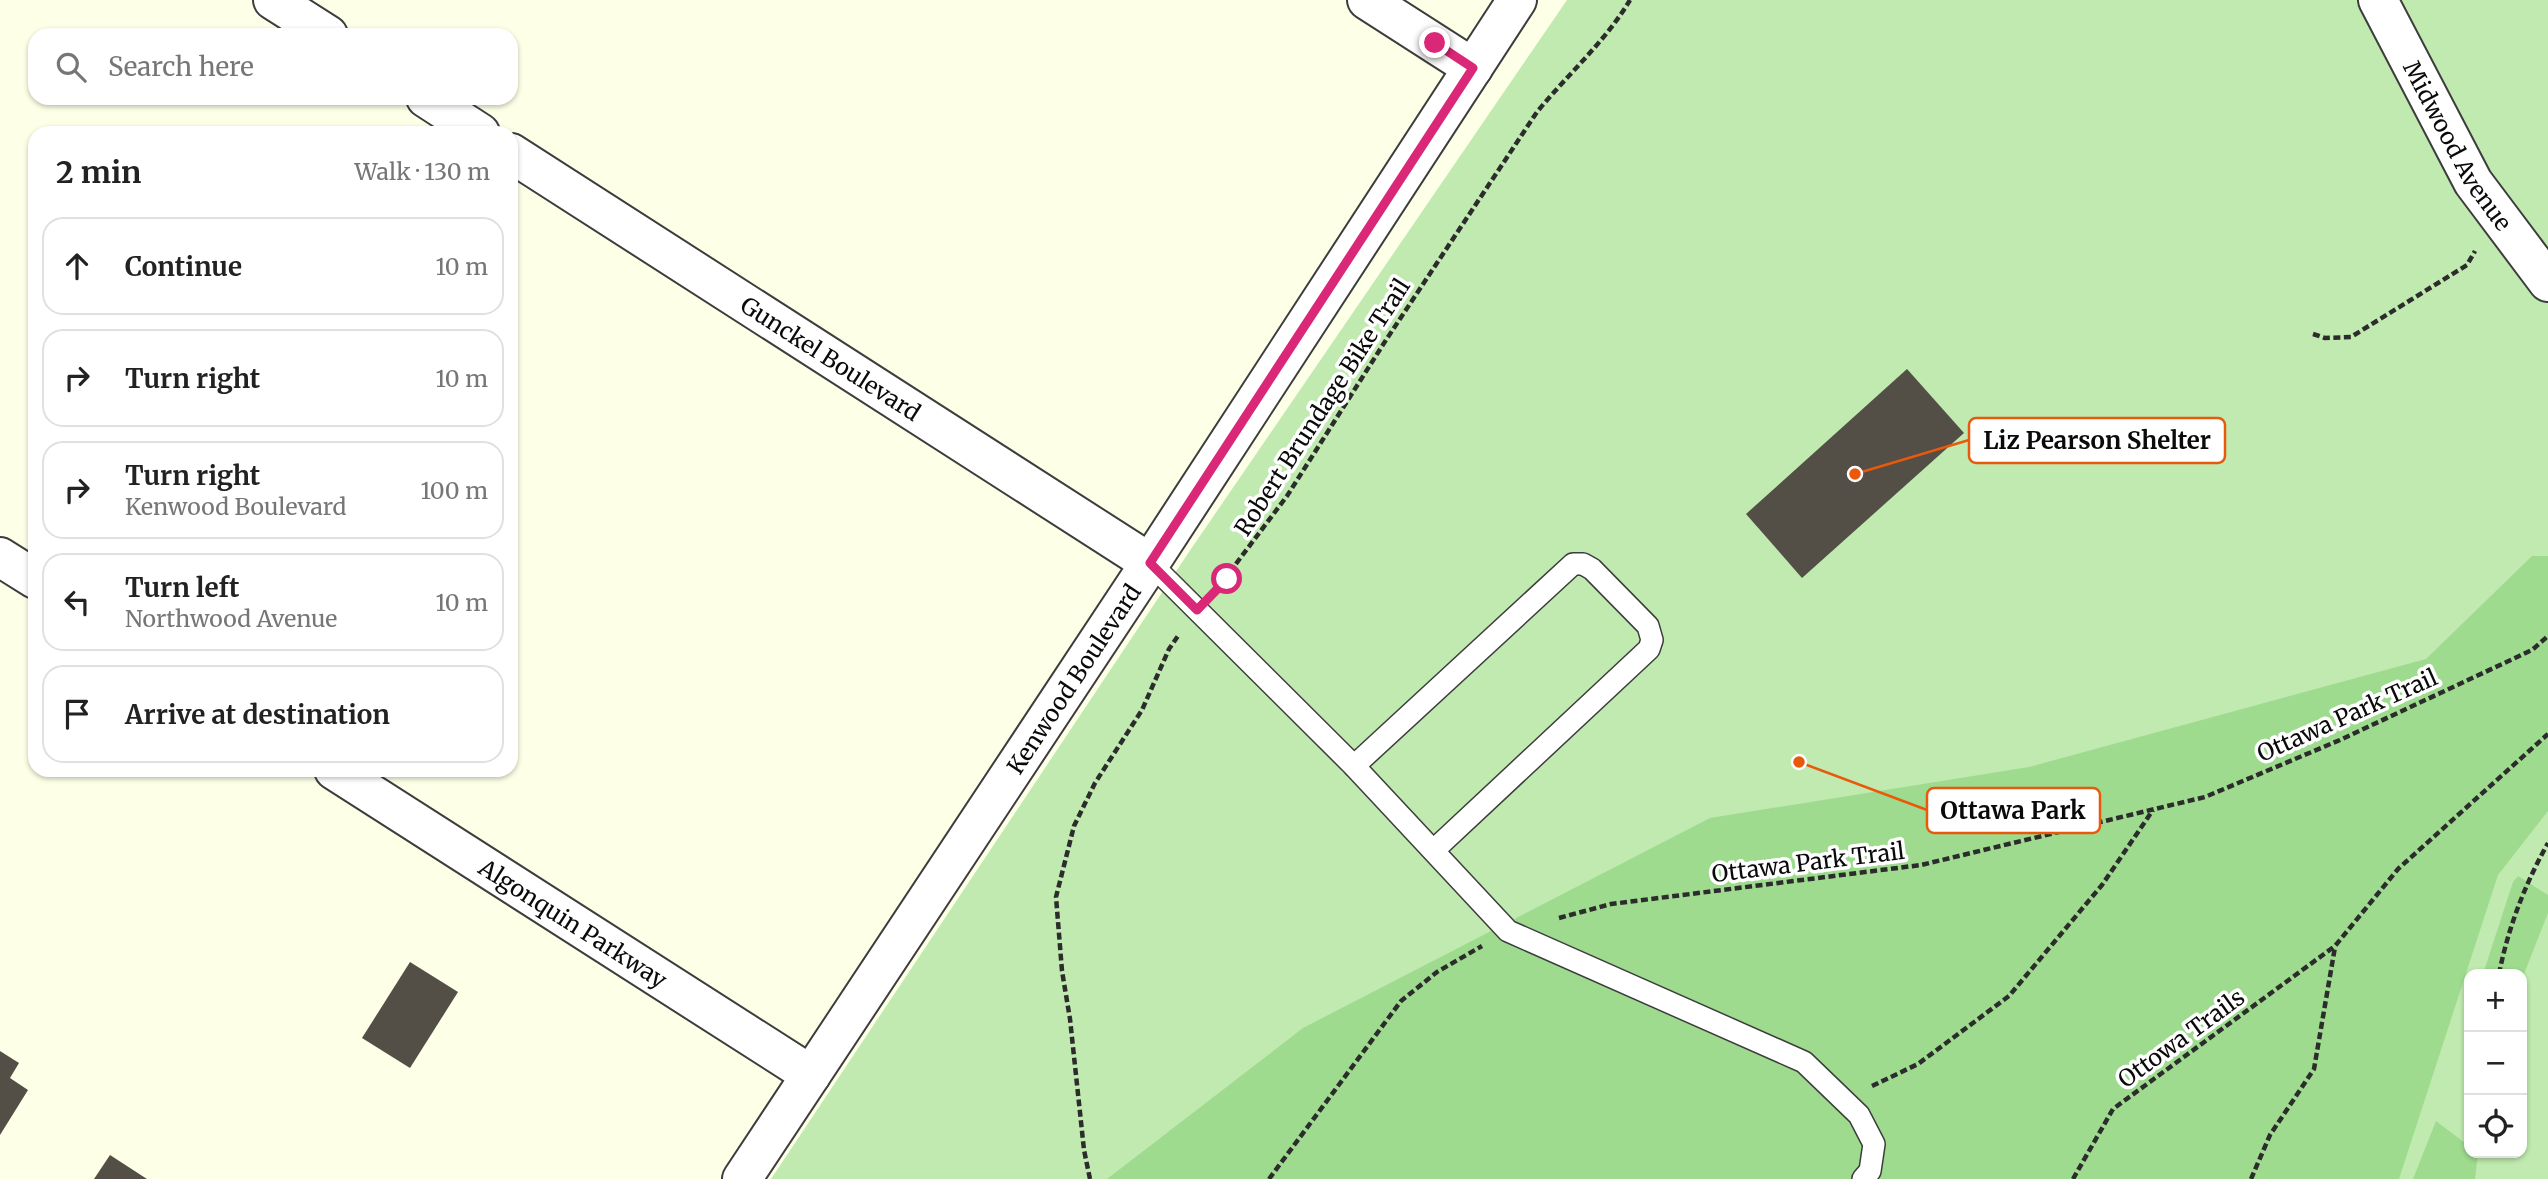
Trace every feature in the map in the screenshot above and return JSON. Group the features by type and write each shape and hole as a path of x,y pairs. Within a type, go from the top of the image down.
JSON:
{"street":[{"path":"273,0 317,28"},
{"path":"1367,0 1473,68"},
{"name":"Kenwood Boulevard","path":"741,1179 1150,563 1517,0"},
{"name":"Midwood Avenue","path":"2378,0 2473,182 2548,282"},
{"path":"437,105 469,126"},
{"name":"Gunckel Boulevard","path":"518,157 1150,563"},
{"path":"0,557 28,575"},
{"name":"Algonquin Parkway","path":"345,777 811,1075"}],"lane":[{"path":"1150,563 1354,766 1508,931 1804,1062 1858,1115 1874,1144 1870,1171 1863,1179"},
{"path":"1354,766 1573,564 1583,564 1592,569 1648,626 1652,640 1650,649 1434,850"}],"path":[{"name":"Robert Brundage Bike Trail","path":"1090,1179 1082,1139 1056,897 1074,826 1095,783 1142,710 1168,649 1197,610 1227,579 1287,496 1386,340 1537,112 1564,79 1597,46 1630,0"},
{"path":"2313,334 2325,338 2351,337 2467,265 2496,214"},
{"name":"Ottawa Park Trail","path":"1269,1179 1401,1001 1437,972 1508,931 1611,904 1921,865 2205,797 2340,740 2532,650 2548,636"},
{"name":"Ottowa Trails","path":"2073,1179 2113,1109 2335,946 2399,869 2548,734"},
{"path":"1843,1100 1918,1064 2009,996 2102,885 2153,810"},
{"path":"2500,969 2505,946 2524,894 2548,843"},
{"path":"2251,1179 2270,1135 2314,1069 2335,946"}],"green space":[{"path":"1567,0 2548,0 2548,1179 771,1179 1191,549"},
{"path":"2532,556 2548,556 2548,811 2498,875 2467,969 2464,969 2464,979 2399,1179 1107,1179 1303,1028 1710,818 2029,767 2426,659"},
{"path":"2518,876 2548,895 2548,913 2526,969 2485,969 2513,882"},
{"path":"2436,1121 2464,1142 2464,1158 2477,1158 2475,1179 2413,1179"}],"building":[{"path":"1907,369 1964,433 1802,578 1746,514"},
{"path":"410,962 458,992 410,1068 362,1038"},
{"path":"0,1051 19,1063 10,1078 28,1090 0,1135"},
{"path":"110,1155 147,1179 94,1179"}],"place":[{"name":"Liz Pearson Shelter","path":"1855,474"},
{"name":"Ottawa Park","path":"1799,762"}],"route":[{"path":"1227,579 1197,610 1150,563 1473,68 1435,43"}]}
